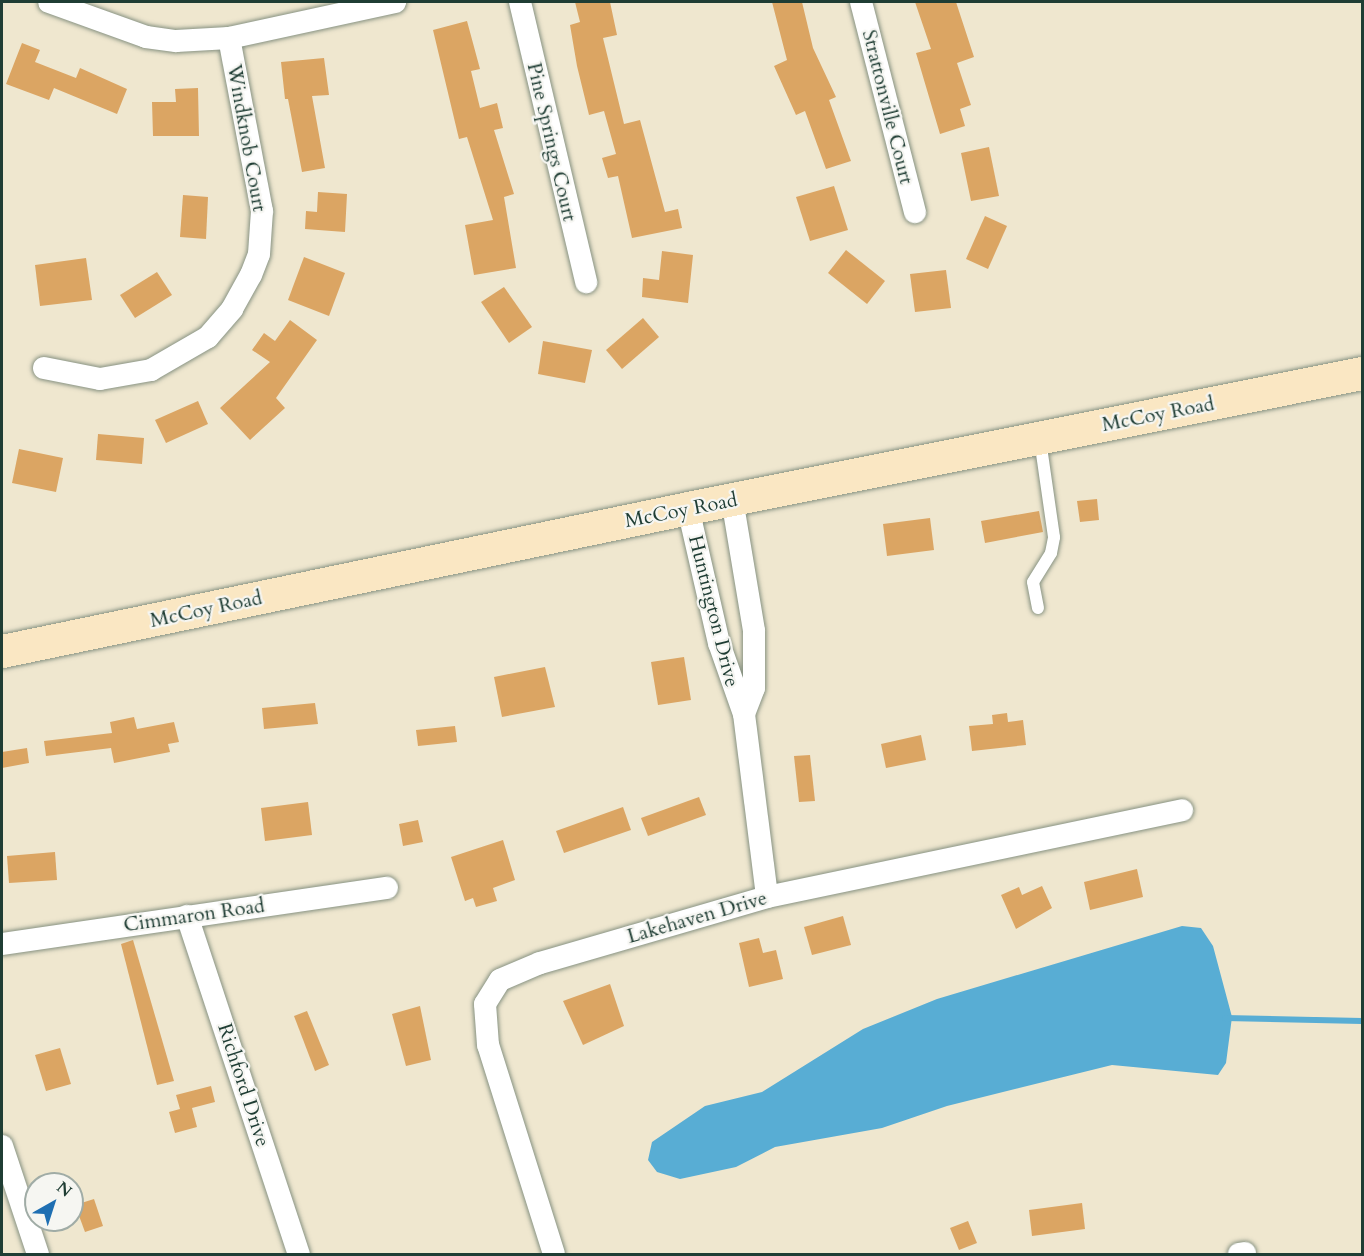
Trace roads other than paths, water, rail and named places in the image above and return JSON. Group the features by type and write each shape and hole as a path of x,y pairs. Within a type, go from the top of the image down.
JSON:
{"main road":[{"name":"McCoy Road","path":"2,651 688,508 1362,373"}],"street":[{"path":"49,2 146,38 176,41 228,38 351,6 395,2"},
{"name":"Pine Springs Court","path":"520,2 586,282"},
{"name":"Strattonville Court","path":"861,2 915,212"},
{"name":"Windknob Court","path":"44,368 100,379 151,370 208,337 232,309 251,275 258,254 262,211 228,38"},
{"name":"Huntington Drive","path":"732,500 754,631 754,688 744,714"},
{"name":"Huntington Drive","path":"688,508 719,643 744,714 767,897"},
{"name":"Lakehaven Drive","path":"554,1254 488,1045 483,1020 489,994 516,971 767,897 1182,810"},
{"name":"Cimmaron Road","path":"2,944 387,888"},
{"name":"Richford Drive","path":"187,916 298,1254"},
{"path":"2,1146 38,1254"}],"lane":[{"path":"1038,608 1033,582 1051,553 1054,537 1049,483 1040,438"}],"water":[{"path":"1182,926 1201,928 1213,946 1232,1017 1226,1063 1218,1075 1112,1065 947,1106 882,1128 775,1147 736,1167 680,1179 657,1172 648,1160 652,1142 705,1106 762,1092 863,1029 937,999"}],"waterway":[{"path":"1225,1018 1362,1021"}]}
